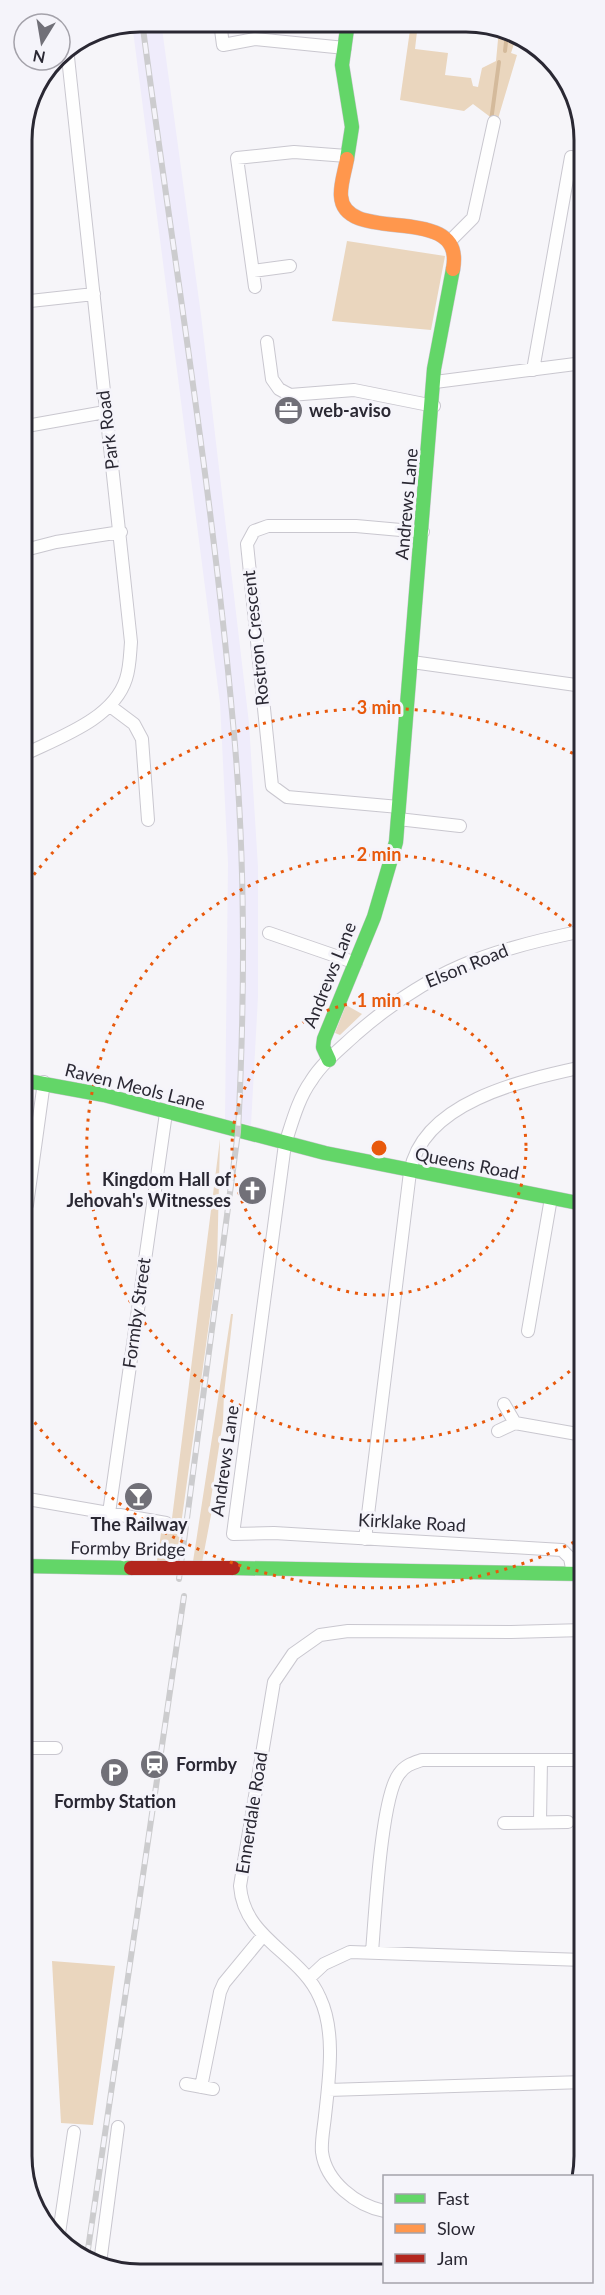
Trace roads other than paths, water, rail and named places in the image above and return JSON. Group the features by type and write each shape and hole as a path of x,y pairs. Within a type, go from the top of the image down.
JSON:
{"street":[{"path":"221,32 223,45 255,39 345,48"},
{"path":"347,32 343,79 351,116 341,196 343,204 353,217 436,232 450,241 473,218 494,122"},
{"name":"Park Road","path":"32,749 72,730 110,706 127,678 131,642 121,532 105,412 70,72"},
{"path":"255,287 237,158 294,152 347,156"},
{"path":"533,370 571,157"},
{"name":"Andrews Lane","path":"329,1059 323,1047 324,1039 356,963 390,872 399,813 435,382 440,333 456,253 450,241"},
{"path":"253,271 290,266"},
{"path":"32,301 94,294"},
{"path":"267,342 272,379 279,389 290,395 354,390 434,406"},
{"path":"435,382 574,364"},
{"path":"32,425 105,412"},
{"name":"Rostron Crescent","path":"423,532 356,526 268,526 254,531 247,544 273,786 287,798 399,813 460,826"},
{"path":"32,548 121,532"},
{"path":"412,662 574,685"},
{"path":"110,706 134,723 142,739 148,820"},
{"path":"269,933 356,963"},
{"name":"Elson Road","path":"285,1144 300,1100 311,1080 329,1059 382,1011 421,984 485,955 574,933"},
{"path":"365,1539 413,1158 421,1142 459,1109 481,1097 519,1083 574,1069"},
{"name":"Raven Meols Lane","path":"32,1081 104,1094 238,1132"},
{"path":"32,1169 44,1082"},
{"name":"Formby Street","path":"109,1513 166,1113"},
{"name":"Queens Road","path":"238,1132 411,1172 573,1202"},
{"name":"Andrews Lane","path":"233,1534 285,1144"},
{"path":"528,1331 551,1198"},
{"path":"504,1404 515,1423"},
{"path":"498,1431 515,1423 573,1433"},
{"path":"32,1500 166,1523"},
{"name":"Kirklake Road","path":"233,1534 274,1533 562,1550 573,1565"},
{"name":"Formby Bridge","path":"32,1566 233,1568"},
{"name":"Kirklake Road","path":"233,1568 573,1574"},
{"name":"Ennerdale Road","path":"383,2211 360,2202 338,2184 326,2169 322,2150 329,2050 321,1999 309,1977 262,1937 241,1902 240,1886 274,1682 293,1654 320,1635 348,1631 573,1630"},
{"path":"32,1748 56,1748"},
{"path":"372,1952 382,1847 392,1786 399,1773 408,1764 422,1760 573,1760"},
{"path":"540,1822 541,1760"},
{"path":"504,1823 568,1822"},
{"path":"186,2084 207,2088 220,1992 224,1983 262,1937"},
{"path":"309,1977 336,1956 351,1952 573,1960"},
{"path":"328,2090 573,2082"},
{"path":"101,2256 118,2127"},
{"path":"60,2228 74,2132"}],"waterway":[{"path":"505,51 506,40"},
{"path":"491,121 499,62"}],"railway":[{"path":"144,32 214,547 233,723 242,876 243,979 238,1132 179,1579"},
{"path":"88,2250 184,1596"}],"place":[{"name":"web-aviso","path":"288,411"},
{"name":"Kingdom Hall of Jehovah's Witnesses","path":"252,1190"},
{"name":"The Railway","path":"139,1496"},
{"name":"Formby","path":"155,1765"},
{"name":"Formby Station","path":"115,1773"}]}
